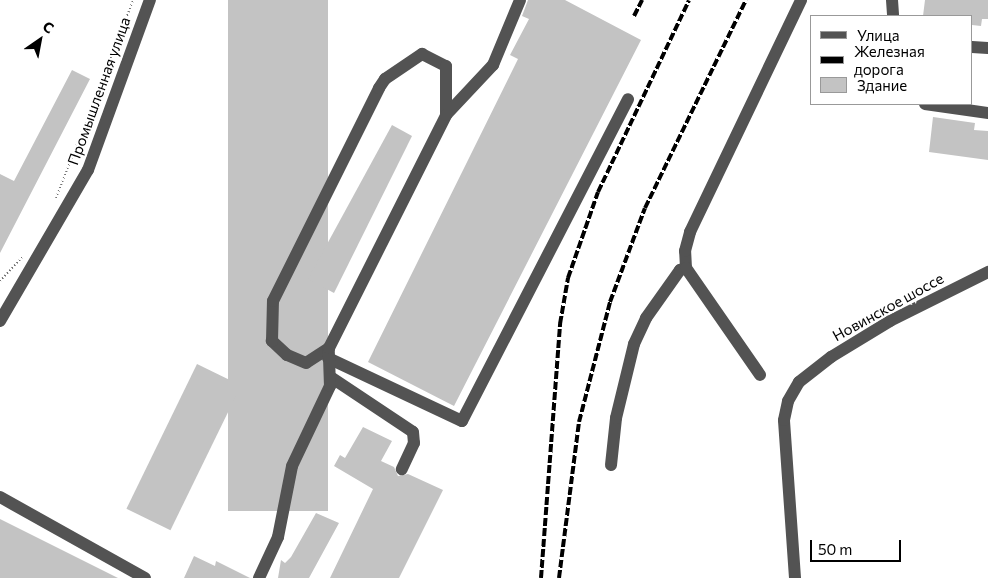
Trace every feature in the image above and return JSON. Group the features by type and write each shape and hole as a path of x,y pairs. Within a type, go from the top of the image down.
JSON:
{"street":[{"name":"Промышленная улица","path":"0,321 88,170 150,0"},
{"path":"259,578 278,537 292,466 332,378 328,353 446,115 493,65 520,0"},
{"path":"760,374 686,268 685,251 690,232 801,0"},
{"path":"892,0 893,15"},
{"path":"973,47 988,48"},
{"path":"328,353 306,363 287,355 272,341 273,301 384,79 422,54 446,66 446,115"},
{"path":"328,353 462,422 628,99"},
{"path":"931,105 988,113"},
{"path":"611,465 616,418 634,344 666,287 686,268"},
{"name":"Новинское шоссе","path":"795,578 784,420 788,401 800,382 831,357 890,320 988,272"},
{"path":"332,378 413,432 414,443 402,469"},
{"path":"0,497 146,578"}],"path":[{"path":"53,207 133,0"},
{"path":"0,281 27,256"}],"building":[{"path":"228,0 328,0 328,511 228,511"},
{"path":"528,0 565,0 641,40 454,406 368,362 518,59 510,55 529,19 522,16"},
{"path":"925,0 988,0 988,19 982,19 981,26 973,25 973,15 923,15"},
{"path":"72,70 90,79 0,253 0,174 14,181"},
{"path":"933,117 975,123 974,130 988,131 988,160 929,152"},
{"path":"392,125 412,136 334,293 308,279"},
{"path":"197,364 241,385 170,530 126,509"},
{"path":"363,427 392,441 381,461 394,467 398,476 408,474 443,490 399,578 330,578 373,489 334,466 340,455 345,458"},
{"path":"316,513 339,523 309,578 278,578 281,560 285,563 291,557"},
{"path":"0,519 118,578 0,578"},
{"path":"194,556 215,566 216,561 250,578 184,578"}],"railway":[{"path":"634,16 642,0"},
{"path":"541,578 560,324 568,278 598,192 689,0"},
{"path":"559,578 579,422 610,302 645,208 746,0"}]}
